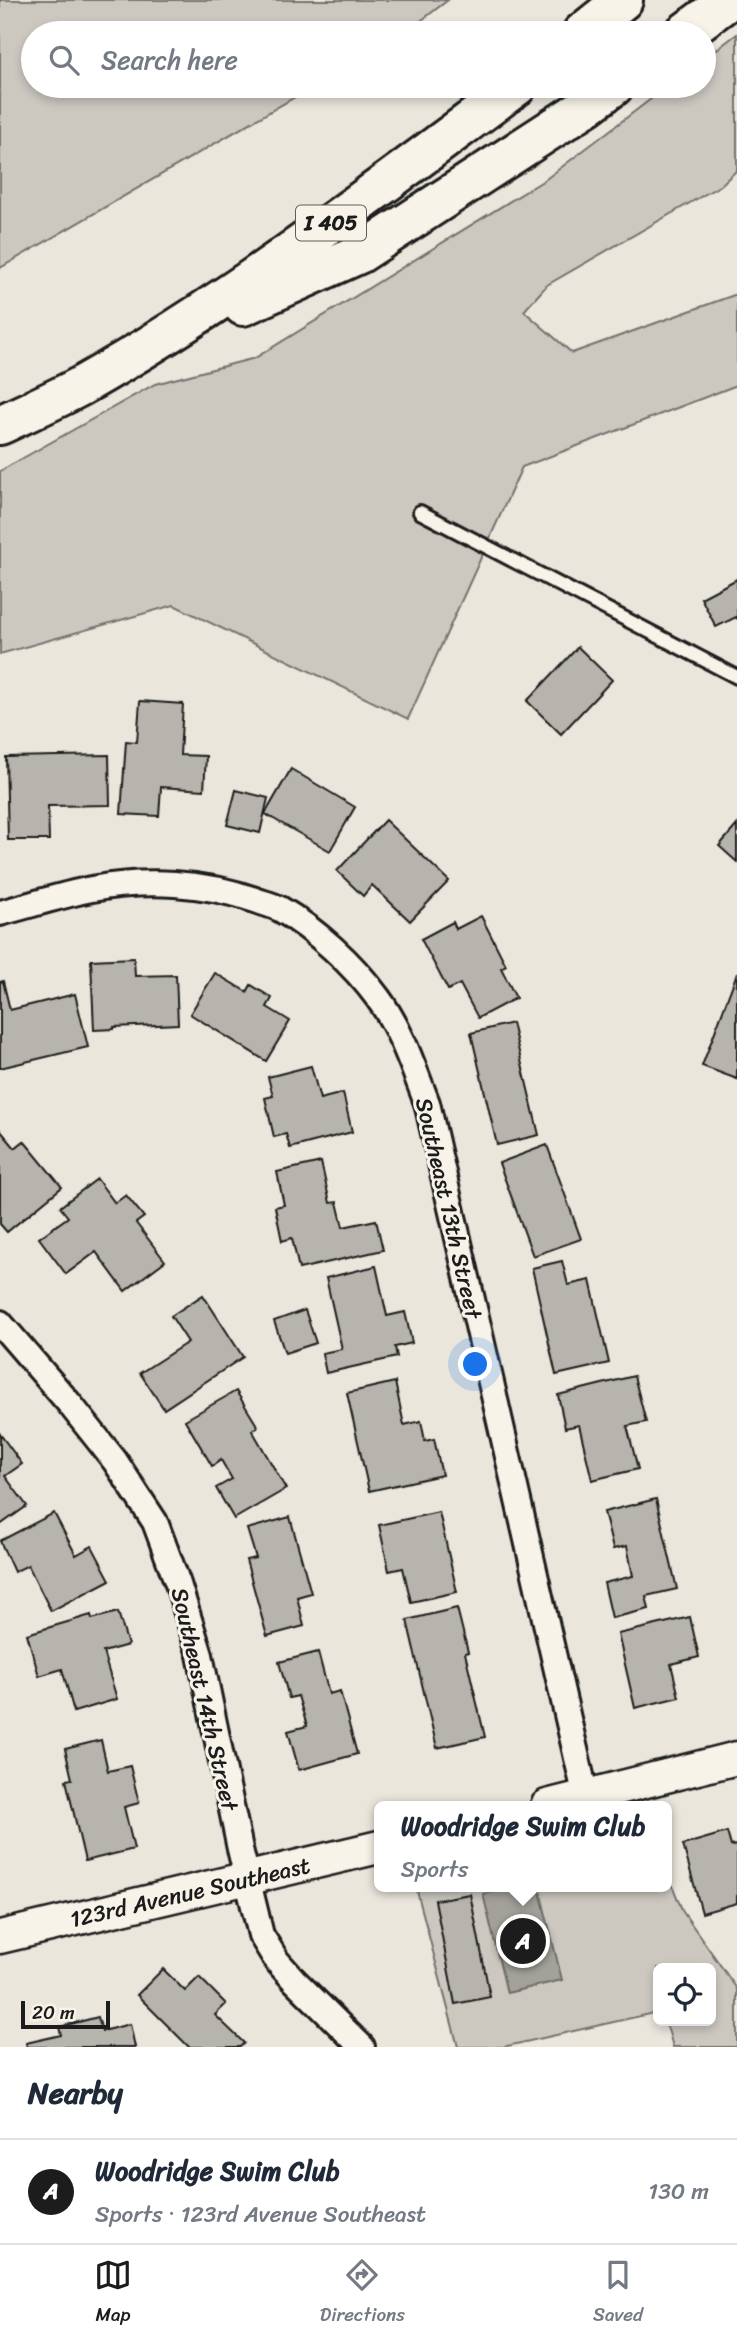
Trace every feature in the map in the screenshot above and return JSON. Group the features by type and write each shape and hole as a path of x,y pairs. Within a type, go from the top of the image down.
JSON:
{"highway":[{"path":"597,21 623,0"},
{"path":"700,21 729,0"},
{"name":"I 405","path":"0,425 79,387 138,352 304,243 501,98"},
{"path":"138,352 359,254 597,98"}],"street":[{"name":"Southeast 13th Street","path":"0,913 93,889 147,884 190,885 233,892 278,908 310,930 351,965 379,999 404,1043 427,1103 587,1801"},
{"name":"Southeast 14th Street","path":"0,1323 115,1461 155,1522 200,1656 261,1935 276,1961 362,2047"},
{"path":"590,1801 737,1758"},
{"name":"123rd Avenue Southeast","path":"0,1937 374,1847"}],"lane":[{"path":"420,512 737,677"}],"shaded area":[{"path":"0,0 448,0 421,21 21,21 21,98 293,98 0,268"},
{"path":"737,34 737,170 721,185 547,285 524,311 572,353 737,294 737,385 522,467 408,719 174,605 0,654 0,471 155,384 255,358 546,179 652,98 716,98 716,50"},
{"path":"672,1885 683,1912 737,1989 737,2047 673,2047 666,2026 716,2026 716,1963 653,1963 653,2013 503,2047 458,2047 417,1892 672,1892"},
{"path":"540,1892 562,1980 507,1993 483,1894"}],"building":[{"path":"737,579 737,619 736,617 716,627 701,598"},
{"path":"578,647 612,680 561,734 527,701"},
{"path":"140,701 183,704 180,755 206,756 204,790 161,787 159,816 121,814 126,741 137,742"},
{"path":"109,755 110,805 48,806 49,840 8,840 6,757"},
{"path":"291,769 355,807 330,851 265,814"},
{"path":"236,790 268,798 260,833 227,825"},
{"path":"385,820 449,881 410,921 372,885 363,896 337,871"},
{"path":"737,825 737,862 719,846"},
{"path":"481,916 506,965 501,968 516,998 478,1018 460,984 448,990 421,939 453,922 456,929"},
{"path":"134,958 135,976 176,975 178,1024 94,1030 91,960"},
{"path":"215,973 247,992 251,985 272,998 267,1007 290,1021 266,1061 190,1014"},
{"path":"737,973 737,1079 702,1066"},
{"path":"3,981 10,1010 75,994 88,1047 0,1068 0,982"},
{"path":"512,1023 539,1135 497,1145 471,1033"},
{"path":"311,1066 320,1099 343,1093 352,1132 290,1148 286,1134 274,1137 265,1098 273,1096 268,1077"},
{"path":"0,1130 15,1148 24,1141 62,1187 7,1232 0,1224"},
{"path":"547,1145 581,1239 533,1256 499,1163"},
{"path":"321,1162 330,1203 337,1202 343,1227 376,1220 383,1250 299,1269 292,1238 282,1241 275,1207 284,1205 277,1172"},
{"path":"97,1179 115,1203 126,1195 144,1217 136,1223 165,1261 125,1291 96,1252 66,1274 39,1238 68,1217 60,1207"},
{"path":"562,1261 568,1285 590,1280 609,1363 556,1375 532,1268"},
{"path":"376,1266 387,1316 405,1312 412,1343 395,1347 397,1357 326,1373 322,1353 342,1349 326,1278"},
{"path":"203,1295 243,1357 164,1409 140,1373 188,1342 171,1316"},
{"path":"305,1310 316,1343 285,1353 274,1321"},
{"path":"634,1376 646,1422 627,1426 638,1469 592,1480 579,1425 565,1428 558,1395"},
{"path":"395,1382 404,1425 421,1421 425,1441 434,1439 442,1475 369,1491 347,1393"},
{"path":"236,1391 258,1427 252,1430 286,1489 234,1519 216,1488 232,1479 221,1460 212,1466 185,1420"},
{"path":"0,1434 22,1464 5,1476 27,1506 0,1525"},
{"path":"656,1499 677,1589 646,1596 649,1609 612,1618 604,1583 633,1576 627,1546 613,1549 604,1512"},
{"path":"439,1512 457,1592 411,1602 403,1568 389,1571 379,1525"},
{"path":"54,1513 76,1555 92,1546 110,1580 51,1611 28,1565 14,1572 0,1541"},
{"path":"290,1517 311,1593 297,1597 304,1626 267,1636 246,1560 256,1558 247,1529"},
{"path":"457,1608 485,1737 437,1748 407,1620"},
{"path":"118,1612 128,1645 103,1652 117,1699 74,1712 62,1669 39,1676 27,1634 91,1615 92,1619"},
{"path":"690,1617 699,1657 671,1664 679,1697 635,1708 618,1634"},
{"path":"318,1652 329,1694 340,1691 357,1754 299,1770 288,1731 307,1726 298,1696 289,1698 279,1662"},
{"path":"101,1740 108,1771 130,1766 139,1803 124,1807 134,1849 85,1861 66,1780 72,1779 65,1749"},
{"path":"727,1832 731,1846 737,1845 737,1903 702,1913 683,1845"},
{"path":"470,1894 490,1997 455,2004 435,1900"},
{"path":"163,1969 185,1991 199,1977 226,2004 215,2015 244,2043 240,2047 189,2047 137,1995"},
{"path":"98,2017 102,2031 130,2024 135,2047 27,2047 26,2043 61,2035 59,2027"}],"place":[{"name":"Woodridge Swim Club","path":"523,1941"}]}
